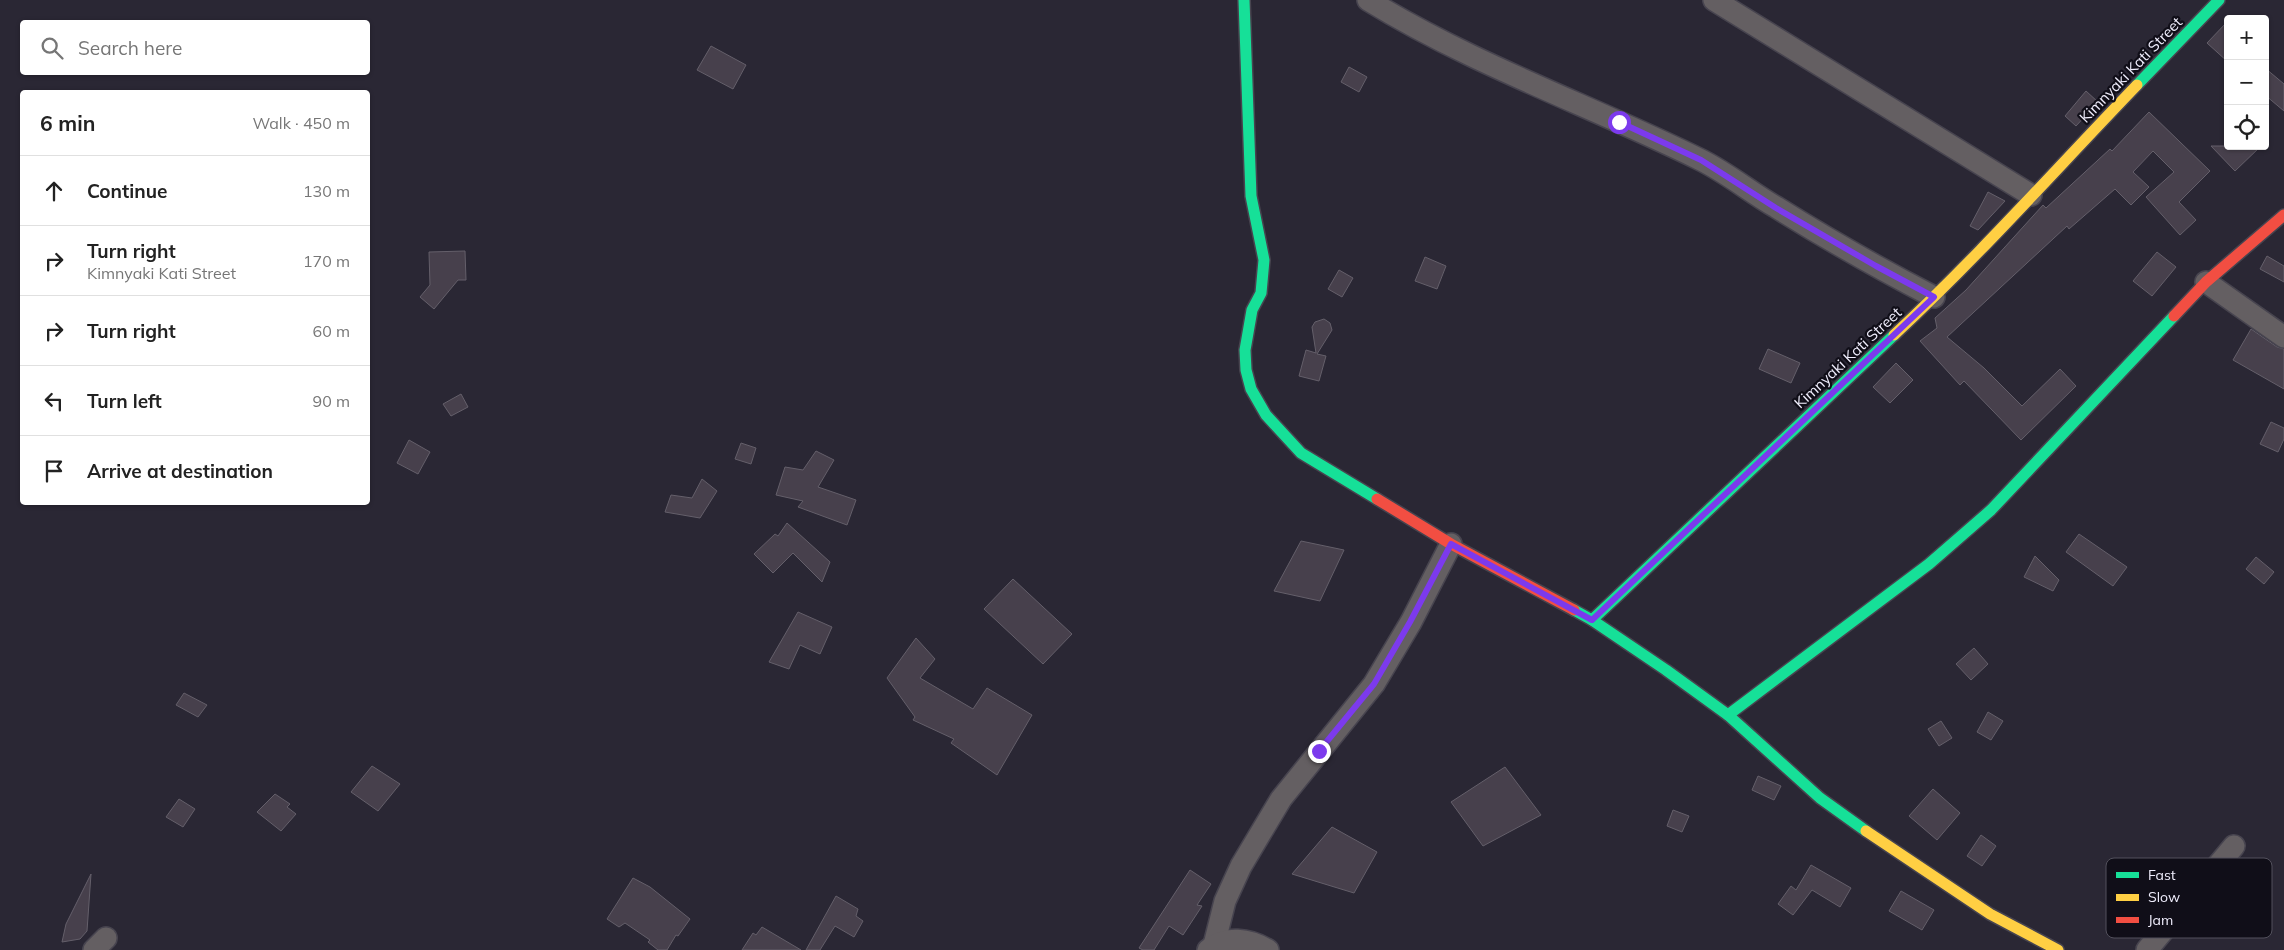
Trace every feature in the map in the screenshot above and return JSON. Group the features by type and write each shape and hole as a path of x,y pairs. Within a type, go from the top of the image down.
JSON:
{"street":[{"path":"1244,0 1251,196 1264,260 1261,293 1252,310 1245,350 1246,370 1251,389 1266,416 1301,453 1451,544 1592,620 1728,715 1820,798 1843,815 1990,914 2058,950"},
{"path":"1368,0 1421,31 1466,53 1701,160 1784,212 1876,266 1934,297"},
{"path":"1714,0 2031,195"},
{"name":"Kimnyaki Kati Street","path":"1592,620 1954,279 2031,195 2219,0"},
{"path":"1728,715 1929,564 1991,510 2206,282 2284,215"},
{"path":"2206,282 2284,337"},
{"path":"1211,947 1225,901 1246,857 1281,800 1374,684 1415,615 1451,544"},
{"path":"2224,858 2234,846"},
{"path":"2146,950 2156,938"},
{"path":"1211,947 1227,940 1254,943 1268,950"}],"building":[{"path":"2224,25 2224,58 2207,43"},
{"path":"711,46 746,65 733,89 697,70"},
{"path":"1349,67 1367,77 1359,92 1341,82"},
{"path":"2269,71 2284,84 2284,111 2269,98"},
{"path":"2086,91 2098,102 2076,126 2065,116"},
{"path":"2149,112 2210,171 2179,202 2196,220 2180,235 2146,197 2174,172 2153,151 2133,172 2149,187 2131,205 2115,189 2069,229 2067,226 1947,337 1984,368 2022,406 2060,369 2076,386 2021,440 1964,381 1960,385 1920,341 1937,328 1935,318 1966,290 2043,205 2046,208 2110,149 2112,151"},
{"path":"2211,146 2224,146 2224,150 2257,150 2235,171"},
{"path":"1988,192 2005,201 1978,230 1970,226"},
{"path":"465,251 466,280 458,280 434,309 420,297 430,285 429,252"},
{"path":"2157,252 2176,267 2152,296 2133,281"},
{"path":"2267,256 2284,266 2284,282 2260,269"},
{"path":"1425,257 1446,266 1437,289 1415,281"},
{"path":"1339,270 1353,278 1342,297 1328,289"},
{"path":"1324,319 1330,323 1332,330 1317,354 1326,356 1319,381 1299,376 1306,350 1316,353 1312,327 1315,322"},
{"path":"2251,329 2277,347 2284,349 2284,389 2233,360"},
{"path":"1768,349 1800,363 1791,383 1759,369"},
{"path":"1896,363 1913,380 1890,403 1873,387"},
{"path":"461,394 468,407 451,416 443,404"},
{"path":"2271,422 2284,428 2284,439 2278,452 2260,444"},
{"path":"409,440 430,452 418,474 397,463"},
{"path":"741,443 756,448 751,464 735,459"},
{"path":"816,451 834,460 818,487 856,500 847,525 798,507 803,501 776,495 785,467 803,470"},
{"path":"702,479 717,491 700,518 665,512 671,495 692,498"},
{"path":"787,523 830,562 822,582 793,553 773,573 754,554 775,534 778,536"},
{"path":"2079,534 2127,567 2113,586 2066,552"},
{"path":"1301,541 1344,550 1320,601 1274,591"},
{"path":"2035,556 2059,580 2053,591 2024,577"},
{"path":"2256,557 2274,572 2264,584 2246,569"},
{"path":"1013,579 1072,634 1043,664 984,609"},
{"path":"798,612 832,627 820,654 800,645 789,669 769,662"},
{"path":"916,638 935,659 920,678 973,709 987,688 1032,715 997,775 951,743 954,739 913,720 915,717 887,678"},
{"path":"1974,648 1988,664 1971,680 1956,664"},
{"path":"184,693 207,705 198,717 176,705"},
{"path":"1988,712 2003,721 1991,740 1977,732"},
{"path":"1941,721 1952,738 1939,746 1928,729"},
{"path":"372,766 400,784 378,811 351,792"},
{"path":"1505,767 1541,815 1483,846 1451,802"},
{"path":"1758,776 1781,786 1774,800 1752,790"},
{"path":"1933,789 1960,813 1937,840 1909,816"},
{"path":"275,794 290,804 287,807 296,814 281,831 257,812"},
{"path":"179,799 195,809 183,827 166,817"},
{"path":"1673,810 1689,816 1682,832 1667,826"},
{"path":"1332,827 1377,852 1354,893 1292,874"},
{"path":"1981,835 1996,846 1982,866 1967,856"},
{"path":"1811,865 1851,888 1840,907 1812,890 1793,915 1778,904 1791,886 1796,890"},
{"path":"1190,870 1211,884 1197,905 1202,906 1183,935 1169,926 1154,950 1139,948"},
{"path":"91,874 87,931 80,939 62,942 66,924"},
{"path":"633,878 650,887 690,919 678,936 676,935 667,950 658,950 648,942 650,940 625,923 619,927 607,919"},
{"path":"1901,891 1934,910 1922,930 1889,911"},
{"path":"836,896 858,909 856,916 863,921 854,937 835,926 820,950 806,950"},
{"path":"762,927 801,950 742,950 753,933 756,935"}],"traffic: fast":[{"path":"1244,0 1251,196 1264,260 1261,293 1252,310 1245,350 1246,370 1251,389 1266,415 1301,453 1377,499"},
{"path":"2137,85 2219,0"},
{"path":"1728,715 1929,564 1991,510 2174,316"},
{"path":"1592,620 1894,335"},
{"path":"1574,610 1666,670 1728,715 1820,798 1866,831"}],"traffic: slow":[{"path":"1894,335 1987,243 2137,85"},
{"path":"1866,831 1990,914 2058,950"}],"traffic: jam":[{"path":"2174,316 2206,282 2284,215"},
{"path":"1377,499 1451,544 1574,610"}],"route":[{"path":"1319,751 1374,684 1431,585 1451,544 1592,620 1934,297 1776,208 1701,160 1619,122"}]}
